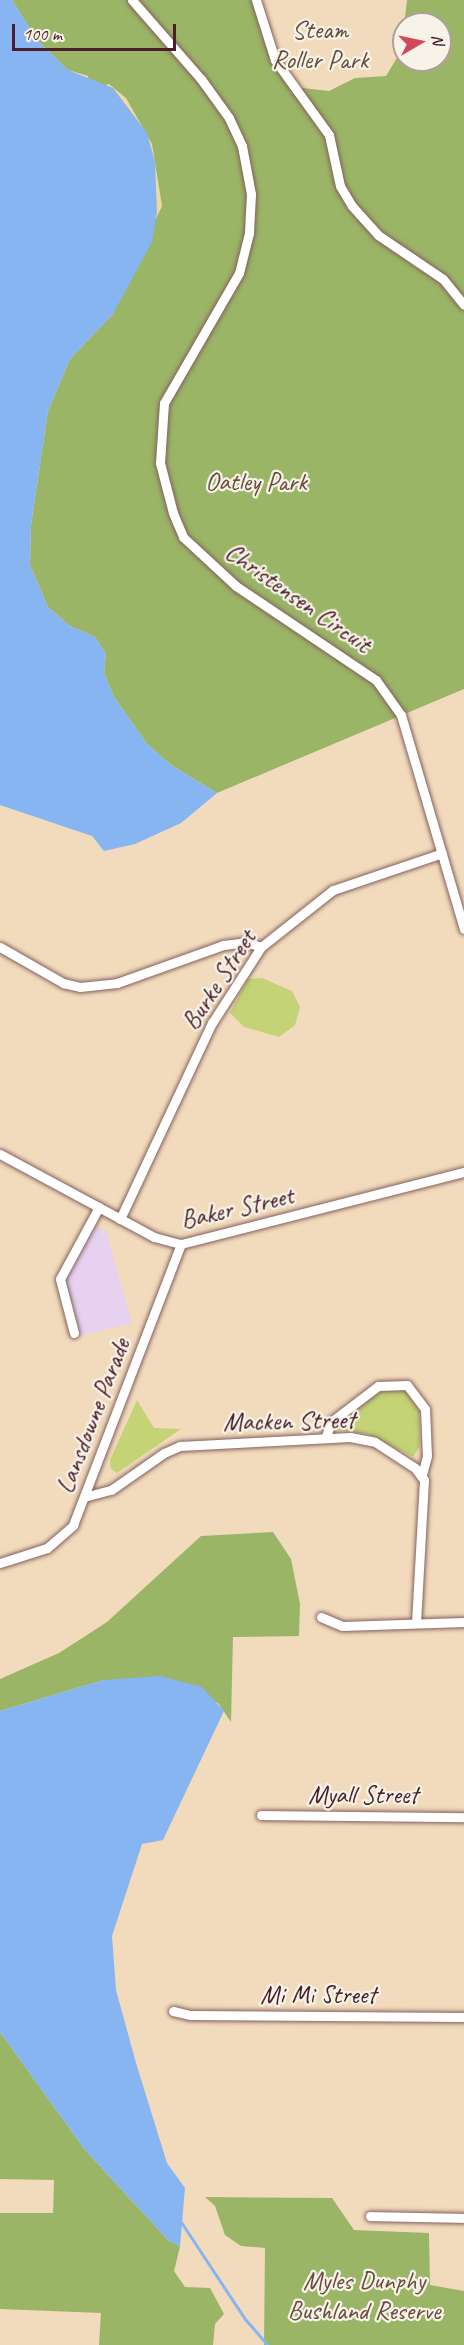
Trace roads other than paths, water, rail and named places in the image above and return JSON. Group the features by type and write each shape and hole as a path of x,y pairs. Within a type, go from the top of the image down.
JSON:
{"street":[{"name":"Christensen Circuit","path":"132,0 201,79 229,118 242,146 251,194 249,233 239,273 164,403 160,463 173,513 183,537 236,586 376,680 401,715 464,929"},
{"path":"254,0 270,48 283,73 326,129 340,186 352,206 378,236 443,279 464,305"},
{"name":"Burke Street","path":"120,1219 219,1011 261,947 333,890 442,853"},
{"path":"0,947 63,983 80,987 117,983 223,945 246,942 261,947"},
{"name":"Baker Street","path":"0,1154 162,1241 181,1244 464,1172"},
{"path":"74,1333 60,1279 99,1207"},
{"name":"Lansdowne Parade","path":"0,1563 40,1551 60,1539 73,1525 181,1244"},
{"path":"324,1438 332,1421 378,1386 407,1385 425,1409 427,1456 422,1474 425,1486 416,1622"},
{"name":"Macken Street","path":"84,1497 111,1490 164,1453 180,1446 350,1437 375,1442 422,1474"},
{"path":"321,1617 342,1626 464,1622"},
{"name":"Myall Street","path":"261,1815 464,1817"},
{"name":"Mi Mi Street","path":"173,2010 192,2015 464,2017"},
{"path":"370,2216 464,2218"}],"water":[{"path":"0,0 12,0 37,40 68,70 113,88 147,133 155,162 157,213 152,242 113,314 70,359 48,411 31,525 30,565 48,607 70,626 95,637 106,654 104,673 114,697 147,744 171,765 217,793 181,823 135,844 104,851 92,836 0,805"},
{"path":"160,1676 202,1687 224,1711 163,1840 142,1844 112,1936 116,1990 136,2063 167,2163 185,2188 180,2247 168,2240 85,2150 0,2032 0,1711 104,1680"}],"waterway":[{"path":"179,2219 245,2319 268,2345"}],"park label":[{"name":"Steam Roller Park","path":"320,45"},
{"name":"Oatley Park","path":"256,482"},
{"name":"Myles Dunphy Bushland Reserve","path":"364,2296"}]}
